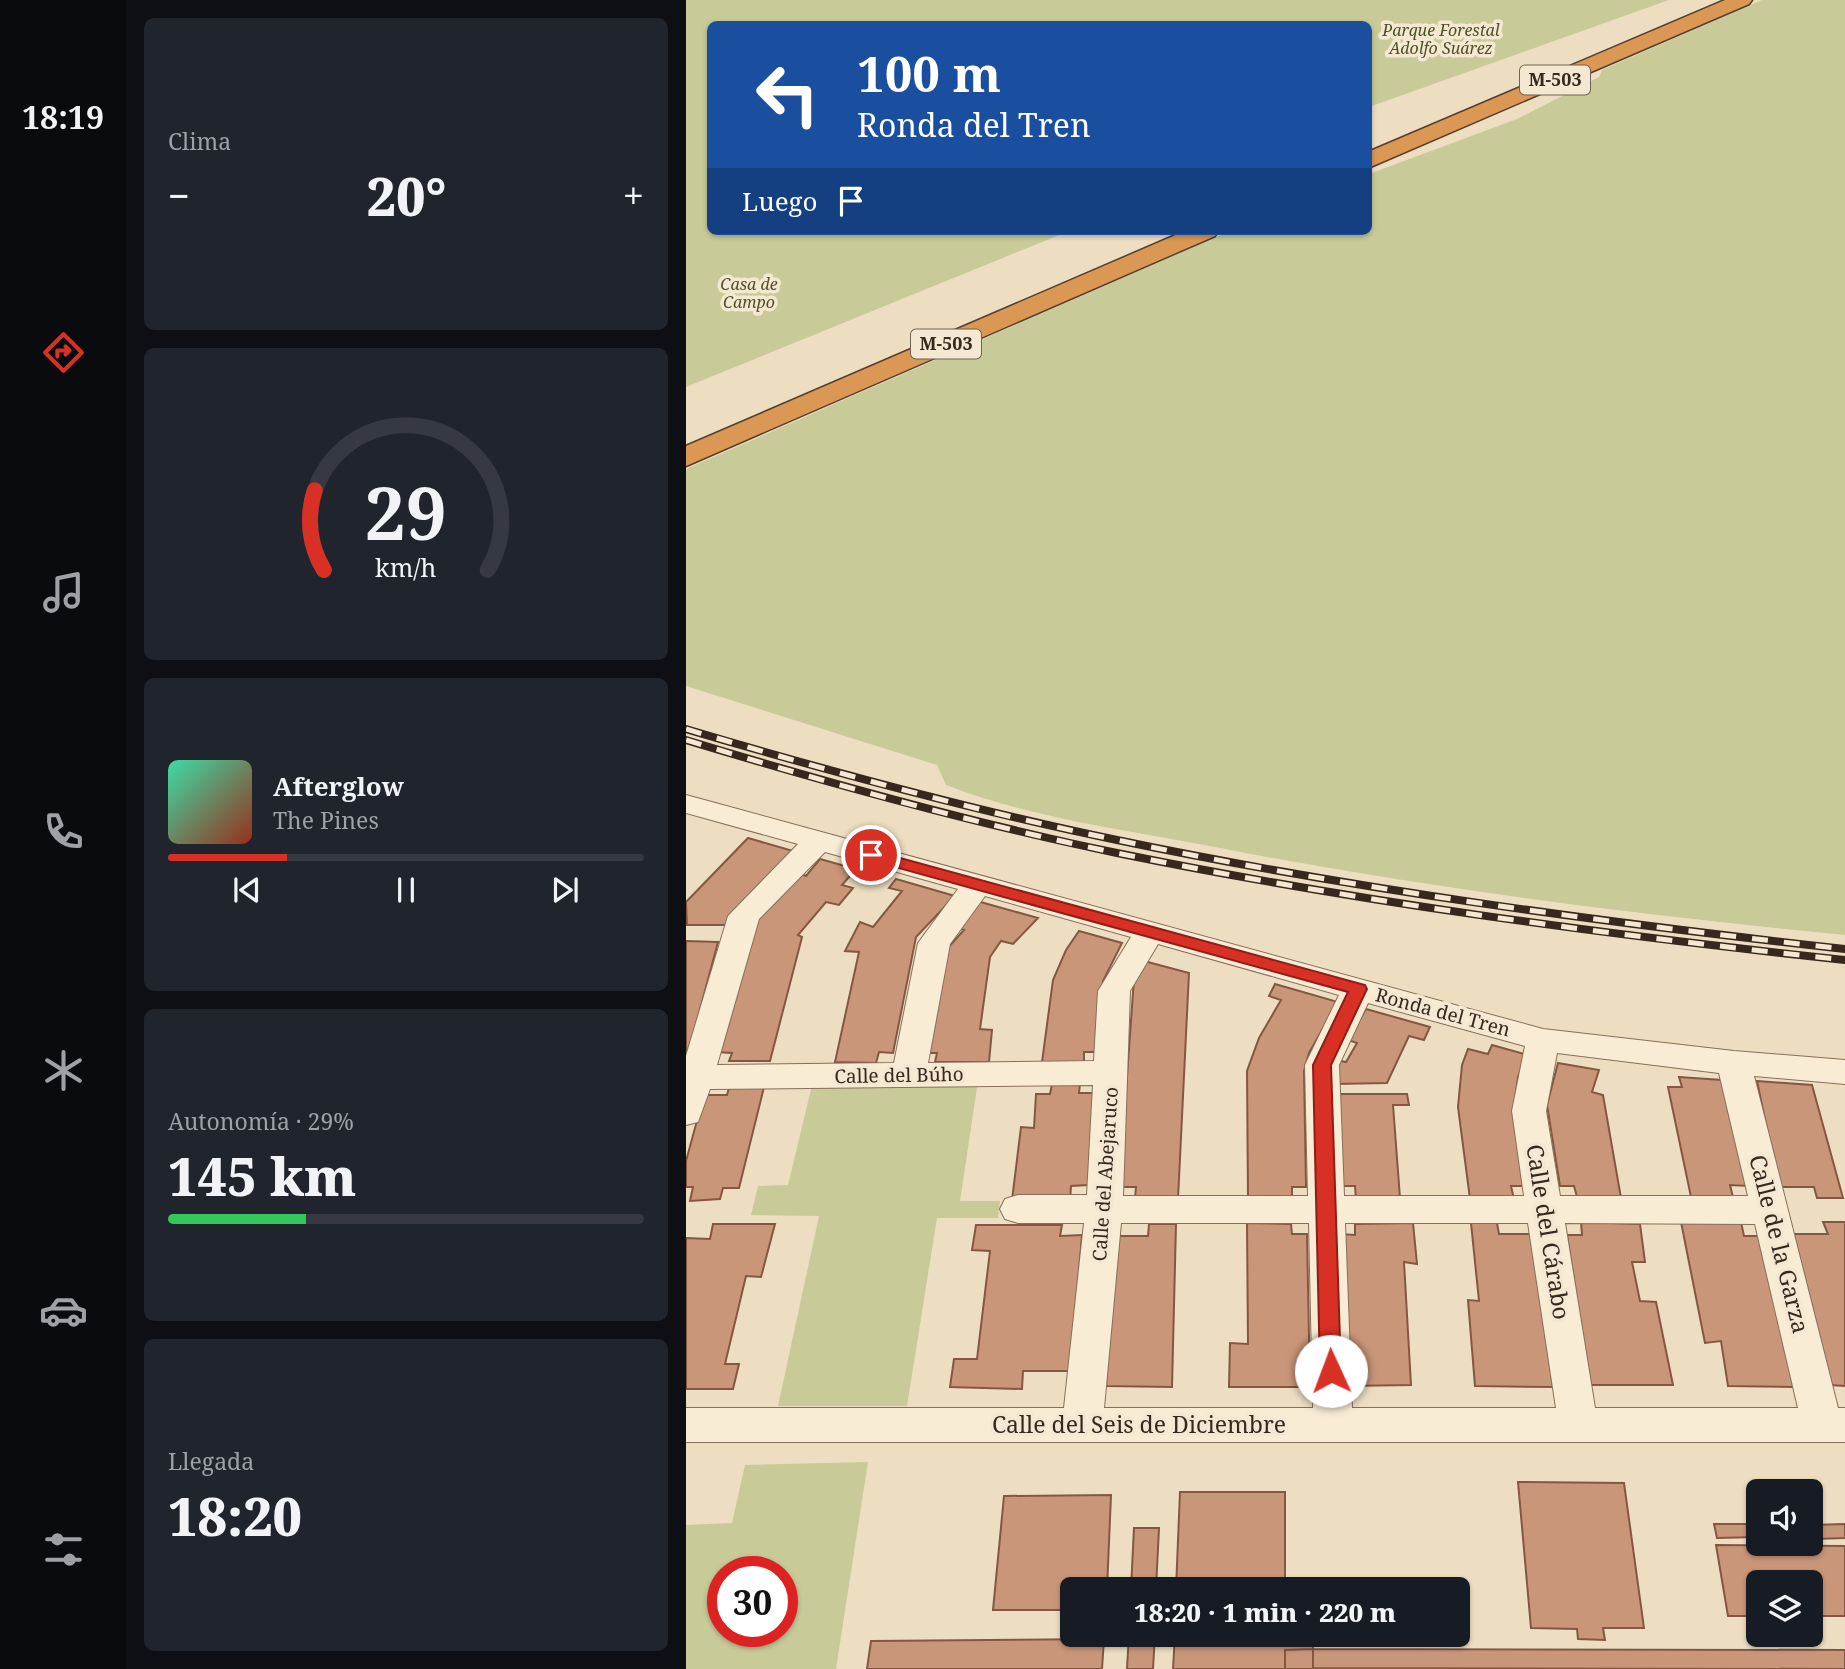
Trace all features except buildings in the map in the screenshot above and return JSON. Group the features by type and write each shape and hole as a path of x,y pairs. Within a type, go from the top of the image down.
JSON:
{"highway":[{"name":"M-503","path":"1372,144 1712,0"},
{"name":"M-503","path":"1372,159 1742,0"},
{"name":"M-503","path":"686,438 1161,235"},
{"name":"M-503","path":"686,457 1197,235"}],"street":[{"name":"Ronda del Tren","path":"686,804 1543,1040 1734,1063 1845,1072"},
{"path":"686,1113 692,1077 744,916 818,841"},
{"path":"909,1074 934,943 977,884"},
{"name":"Calle del Abejaruco","path":"1082,1426 1104,1209 1114,991 1150,932"},
{"path":"1332,1425 1322,1065 1359,989"},
{"name":"Calle del Cárabo","path":"1543,1040 1529,1111 1578,1425"},
{"name":"Calle de la Garza","path":"1734,1063 1772,1210 1834,1425"},
{"name":"Calle del Búho","path":"692,1077 1112,1073"},
{"path":"1018,1209 1772,1210"},
{"name":"Calle del Seis de Diciembre","path":"686,1425 1834,1425"}],"green space":[{"name":"Casa de Campo","path":"686,0 1669,0 1372,106 1372,21 707,21 707,235 1059,235 686,387"},
{"path":"1762,0 1845,0 1845,935 1604,908 1363,874 1041,814 946,785 937,765 686,686 686,469 1221,235 1372,235 1372,173 1517,119 1599,77 1602,70"},
{"path":"813,1081 978,1081 960,1201 1000,1201 998,1218 937,1218 907,1406 778,1406 819,1216 751,1215 758,1186 788,1185"},
{"path":"868,1462 836,1669 686,1669 686,1525 732,1523 745,1465"}],"railway":[{"path":"686,729 954,803 1207,858 1480,903 1845,949"},
{"path":"686,740 846,787 954,815 1207,871 1480,915 1845,960"}],"route":[{"path":"871,855 1359,989 1322,1065 1331,1371"}],"park label":[{"name":"Parque Forestal Adolfo Suárez","path":"1441,39"}]}
